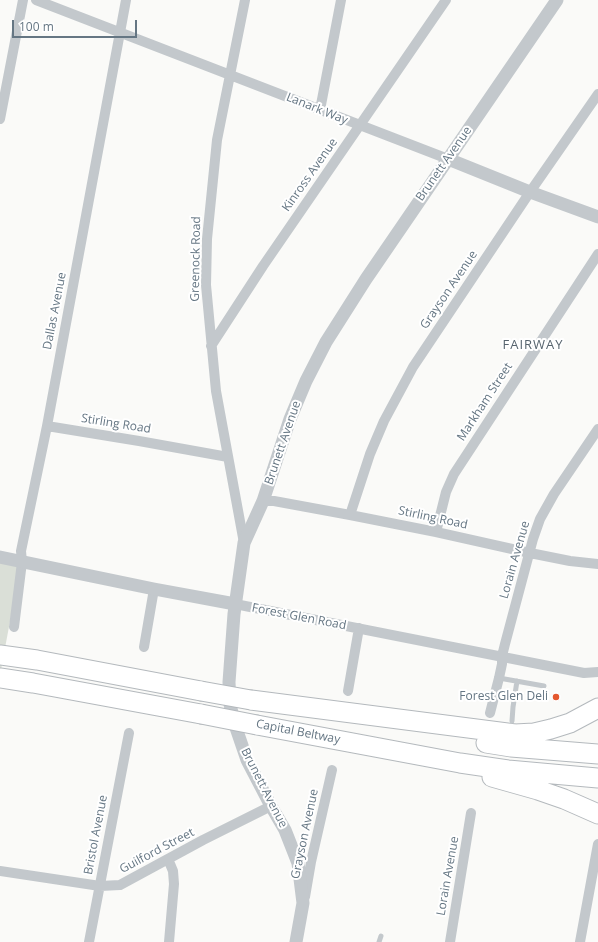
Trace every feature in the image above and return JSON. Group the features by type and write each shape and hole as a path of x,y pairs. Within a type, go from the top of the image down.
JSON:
{"highway":[{"name":"Capital Beltway","path":"0,655 37,660 462,740 511,747 598,754"},
{"name":"Capital Beltway","path":"0,678 460,763 508,770 598,778"},
{"path":"250,700 515,734 534,733 551,729 570,723 598,708"},
{"path":"406,753 538,790 564,799 598,814"}],"street":[{"path":"0,119 23,0"},
{"name":"Lanark Way","path":"36,0 598,217"},
{"name":"Dallas Avenue","path":"14,627 22,562 21,551 47,426 126,0"},
{"name":"Greenock Road","path":"244,543 216,391 206,285 207,239 217,140 245,0"},
{"path":"320,110 341,0"},
{"name":"Kinross Avenue","path":"211,346 263,266 446,0"},
{"name":"Brunett Avenue","path":"296,942 303,903 298,863 285,830 247,760 234,722 230,704 229,682 235,604 244,543 263,501 290,419 306,381 326,342 366,279 557,0"},
{"name":"Grayson Avenue","path":"350,514 370,454 384,421 413,367 530,192 598,94"},
{"name":"Markham Street","path":"436,532 446,492 454,474 598,254"},
{"name":"Stirling Road","path":"47,426 228,457"},
{"name":"Lorain Avenue","path":"490,713 502,664 502,656 533,539 540,519 550,500 598,428"},
{"name":"Stirling Road","path":"263,501 274,501 350,514 530,553 570,561 598,564"},
{"name":"Forest Glen Road","path":"0,557 154,589 584,673 598,672"},
{"path":"144,646 154,589"},
{"path":"348,691 359,628"},
{"name":"Bristol Avenue","path":"89,942 129,733"},
{"name":"Grayson Avenue","path":"303,903 332,770"},
{"name":"Guilford Street","path":"0,871 100,886 120,885 271,806"},
{"name":"Lorain Avenue","path":"450,942 472,813"},
{"path":"580,942 598,844"},
{"path":"168,859 173,871 174,884 169,942"}],"lane":[{"path":"499,678 544,686"},
{"path":"512,721 517,681"},
{"path":"379,942 381,936"}],"shaded area":[{"path":"0,558 21,562 0,675"}],"place":[{"name":"Forest Glen Deli","path":"556,697"}],"district":[{"name":"FAIRWAY","path":"533,345"}]}
